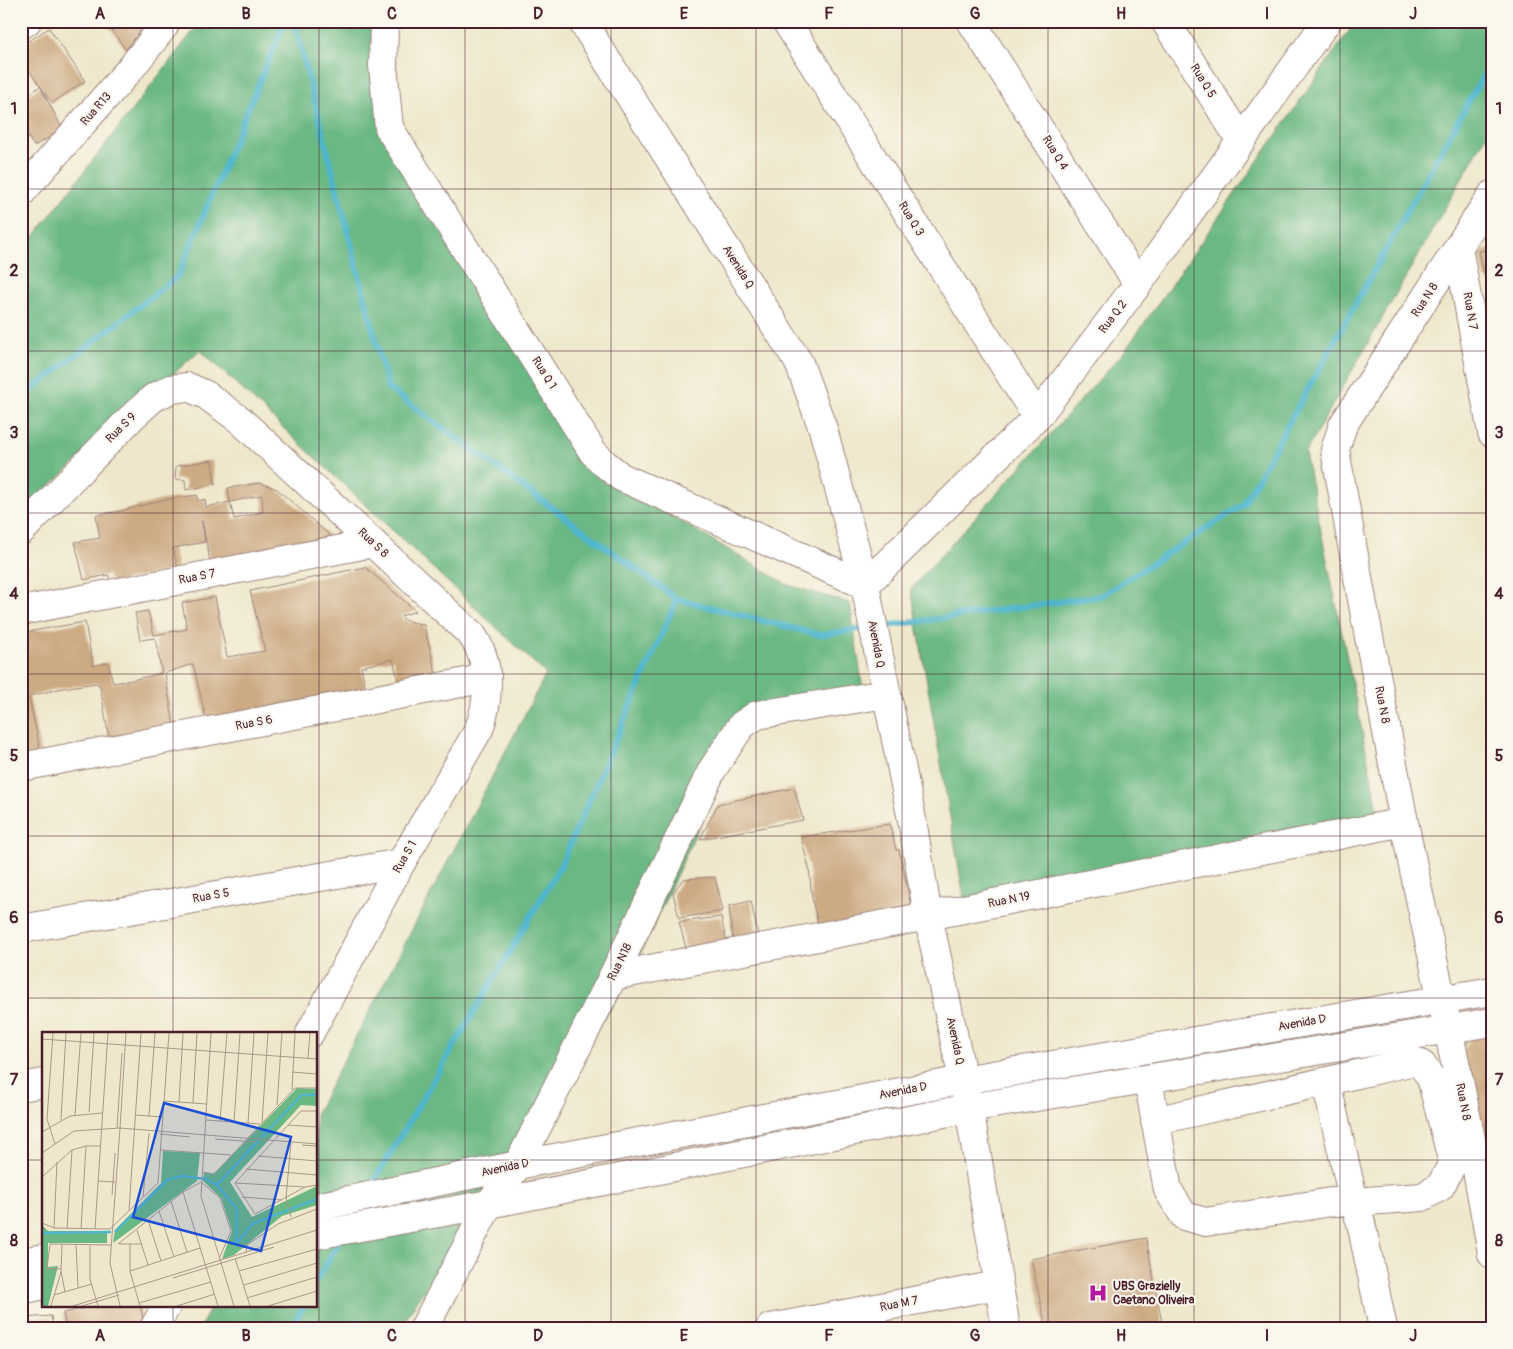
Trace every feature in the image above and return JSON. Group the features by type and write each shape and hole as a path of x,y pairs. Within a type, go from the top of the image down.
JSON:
{"street":[{"path":"21,25 27,21"},
{"name":"Rua R13","path":"21,193 131,68 166,21"},
{"name":"Rua Q 1","path":"384,21 383,66 389,128 593,452 604,464 621,477 865,585"},
{"name":"Avenida Q","path":"582,21 798,363 823,429 865,585 912,820 928,916 969,1108 1006,1328"},
{"name":"Rua Q 3","path":"786,21 1037,417"},
{"name":"Rua Q 4","path":"971,21 1138,284"},
{"name":"Rua Q 5","path":"1165,21 1241,141"},
{"name":"Rua Q 2","path":"865,585 1037,417 1138,284 1328,21"},
{"name":"Rua N 8","path":"1492,194 1344,425 1335,450 1404,822 1487,1195 1492,1254"},
{"name":"Rua N 7","path":"1458,248 1492,433"},
{"name":"Rua S 9","path":"21,531 131,418 153,398 171,389 188,388 206,395 240,420"},
{"name":"Rua S 8","path":"240,420 472,635 484,656 487,678"},
{"name":"Rua S 7","path":"21,611 373,542"},
{"name":"Rua S 6","path":"21,767 487,678"},
{"name":"Rua S 1","path":"311,1032 401,863 479,729 487,699 487,678"},
{"name":"Rua N18","path":"424,1328 489,1204 518,1165 613,976 712,770 742,725 757,715 886,694"},
{"name":"Rua N 19","path":"613,976 1404,822"},
{"name":"Rua S 5","path":"21,929 401,863"},
{"name":"Avenida D","path":"318,1208 518,1165 963,1080 1492,991"},
{"path":"318,1235 489,1204 969,1108 1492,1022"},
{"path":"1148,1079 1155,1121 1168,1190 1184,1216 1206,1222 1331,1202 1422,1197 1440,1186 1453,1163 1431,1078 1422,1065 1414,1061 1155,1121"},
{"path":"1326,1082 1354,1202 1362,1223 1383,1328"},
{"path":"21,1087 42,1083"},
{"path":"21,1262 42,1258"},
{"name":"Rua M 7","path":"770,1328 831,1322 998,1285"},
{"path":"21,1290 42,1286"},
{"path":"154,1328 166,1306"}],"green space":[{"path":"201,21 376,21 381,130 628,490 788,585 850,603 866,710 750,715 625,987 489,1188 400,1328 200,1328 211,1306 318,1306 318,1109 546,674 200,350 21,512 21,253"},
{"path":"1356,21 1492,21 1492,126 1305,453 1380,819 965,904 911,589 1124,352"}],"building":[{"path":"105,21 147,21 126,50"},
{"path":"49,28 85,81 52,103 21,59 21,46"},
{"path":"40,86 63,130 34,146 21,126 21,101"},
{"path":"1492,249 1492,278 1485,280 1479,251"},
{"path":"212,460 215,484 186,490 185,480 175,479 176,466"},
{"path":"260,483 277,489 335,540 211,565 202,521 205,542 173,548 178,569 112,583 108,575 84,580 75,542 100,538 96,515 121,511 162,500 197,495 198,501 205,499 206,507 230,502 228,488","holes":["262,495 263,512 234,519 230,502"]},
{"path":"365,567 416,611 401,616 404,620 424,625 438,682 400,689 393,659 361,667 367,695 207,723 193,664 165,673 175,732 110,744 100,686 96,683 63,688 29,696 42,759 21,762 21,633 85,622 93,666 108,662 113,683 132,680 162,673 155,638 140,640 135,613 148,611 154,635 187,629 182,603 215,597 227,657 265,651 250,591"},
{"path":"794,788 803,820 700,839 718,804"},
{"path":"890,824 896,850 899,850 913,914 819,929 812,898 809,868 801,837"},
{"path":"715,877 723,911 679,918 673,893 683,879"},
{"path":"751,901 759,940 733,943 729,906"},
{"path":"721,917 728,949 688,955 679,922"},
{"path":"1492,1035 1492,1144 1483,1147 1460,1055 1472,1036"},
{"name":"UBS Grazielly Caetano Oliveira","path":"1146,1238 1163,1328 1046,1328 1031,1259"},
{"path":"95,1306 140,1306 143,1318 137,1328 66,1328 63,1313"},
{"path":"51,1316 53,1328 21,1328 21,1318"}],"waterway":[{"path":"21,398 178,276 285,21"},
{"path":"294,21 388,388 677,599 820,635 867,628"},
{"path":"879,627 1101,596 1243,505 1492,60"},
{"path":"370,1188 561,865 677,599"},
{"path":"318,1278 340,1240"},
{"path":"291,1328 303,1306"}],"place":[{"name":"UBS Grazielly Caetano Oliveira","path":"1098,1293"}]}
